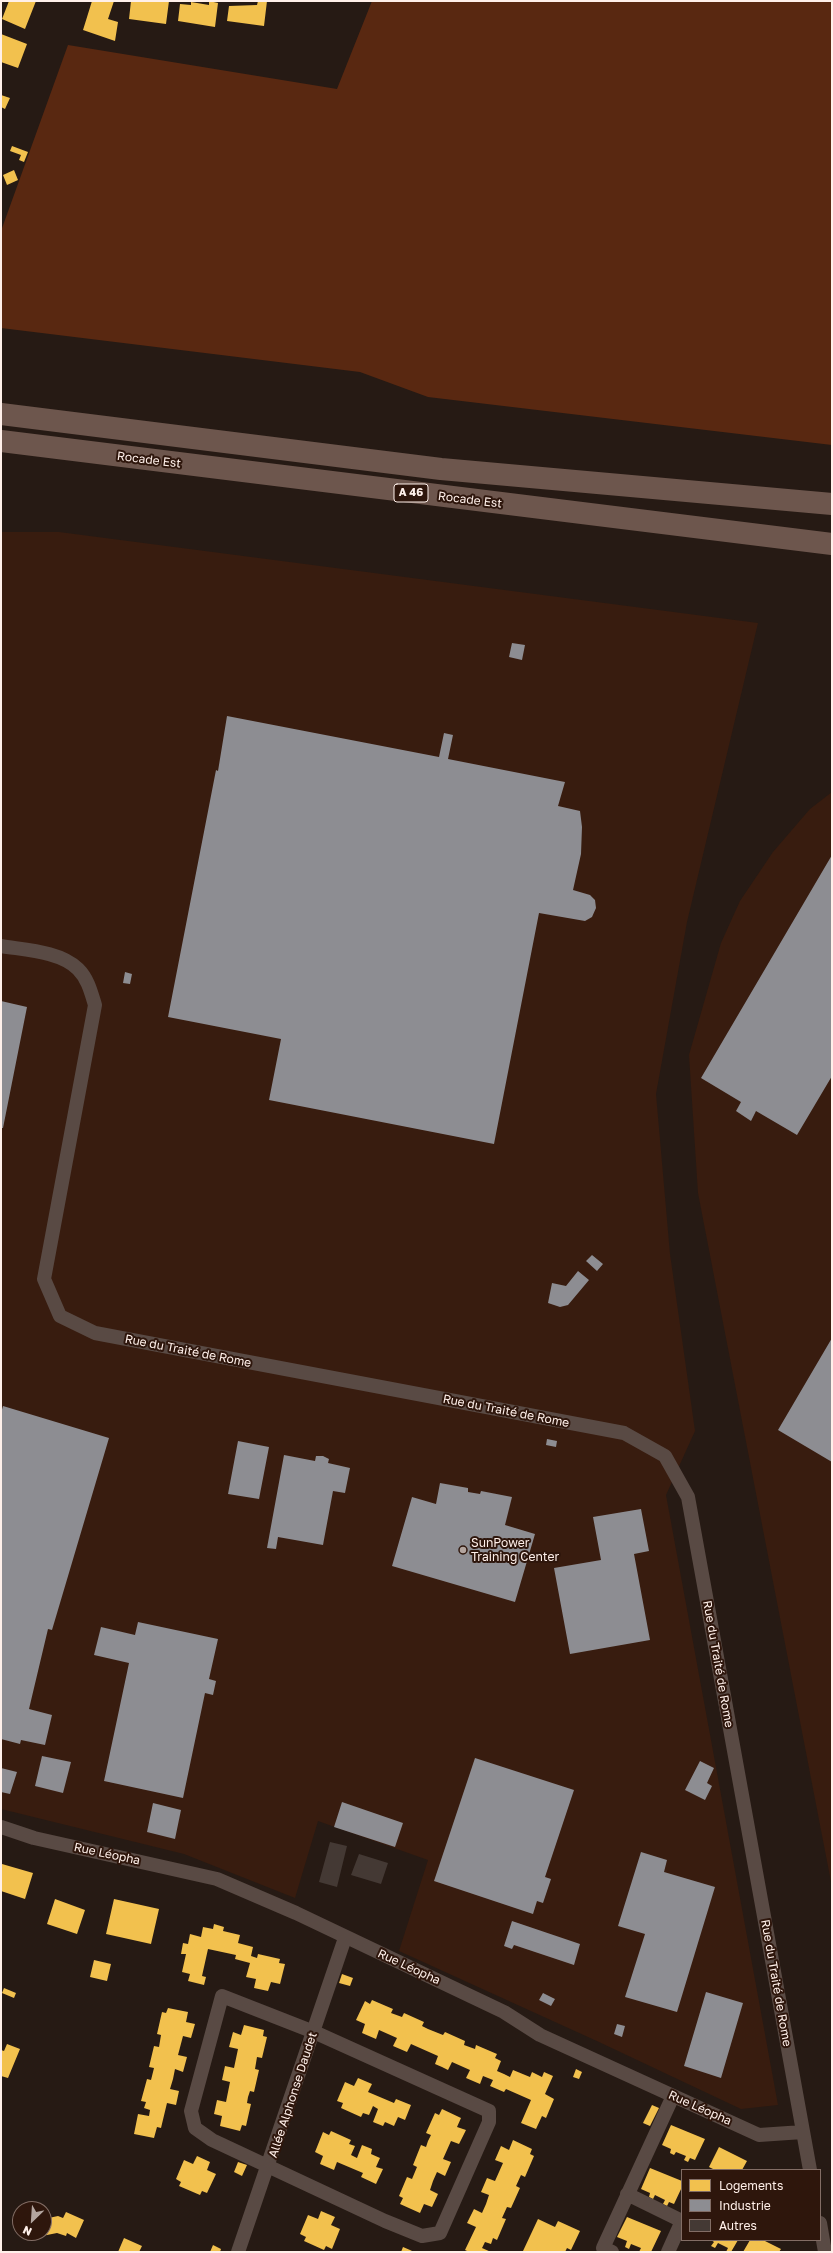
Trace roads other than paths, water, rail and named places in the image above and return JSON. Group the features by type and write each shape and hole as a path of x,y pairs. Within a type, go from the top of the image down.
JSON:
{"highway":[{"name":"A 46","path":"1,414 441,469 530,477 832,517"},
{"name":"Rocade Est","path":"1,441 826,544"},
{"path":"530,477 832,504"}],"street":[{"name":"Rue du Traité de Rome","path":"1,946 59,957 78,968 89,986 95,1005 44,1279 60,1316 95,1333 624,1433 665,1456 688,1497 810,2169"},
{"name":"Rue Léopha","path":"1,1827 34,1838 217,1879 296,1913 345,1938 504,2012 540,2035 759,2135 803,2132"},
{"name":"Allée Alphonse Daudet","path":"238,2252 269,2165 345,1938"},
{"path":"222,1996 314,2032 490,2111 489,2122 440,2233 422,2236 385,2221 269,2165 212,2140 195,2128 191,2111 222,1996"},
{"path":"612,2252 603,2248 673,2096"},
{"path":"627,2194 681,2221"},
{"path":"668,2252 681,2223"},
{"path":"821,2229 825,2252"}],"place":[{"name":"SunPower Training Center","path":"463,1550"}]}
